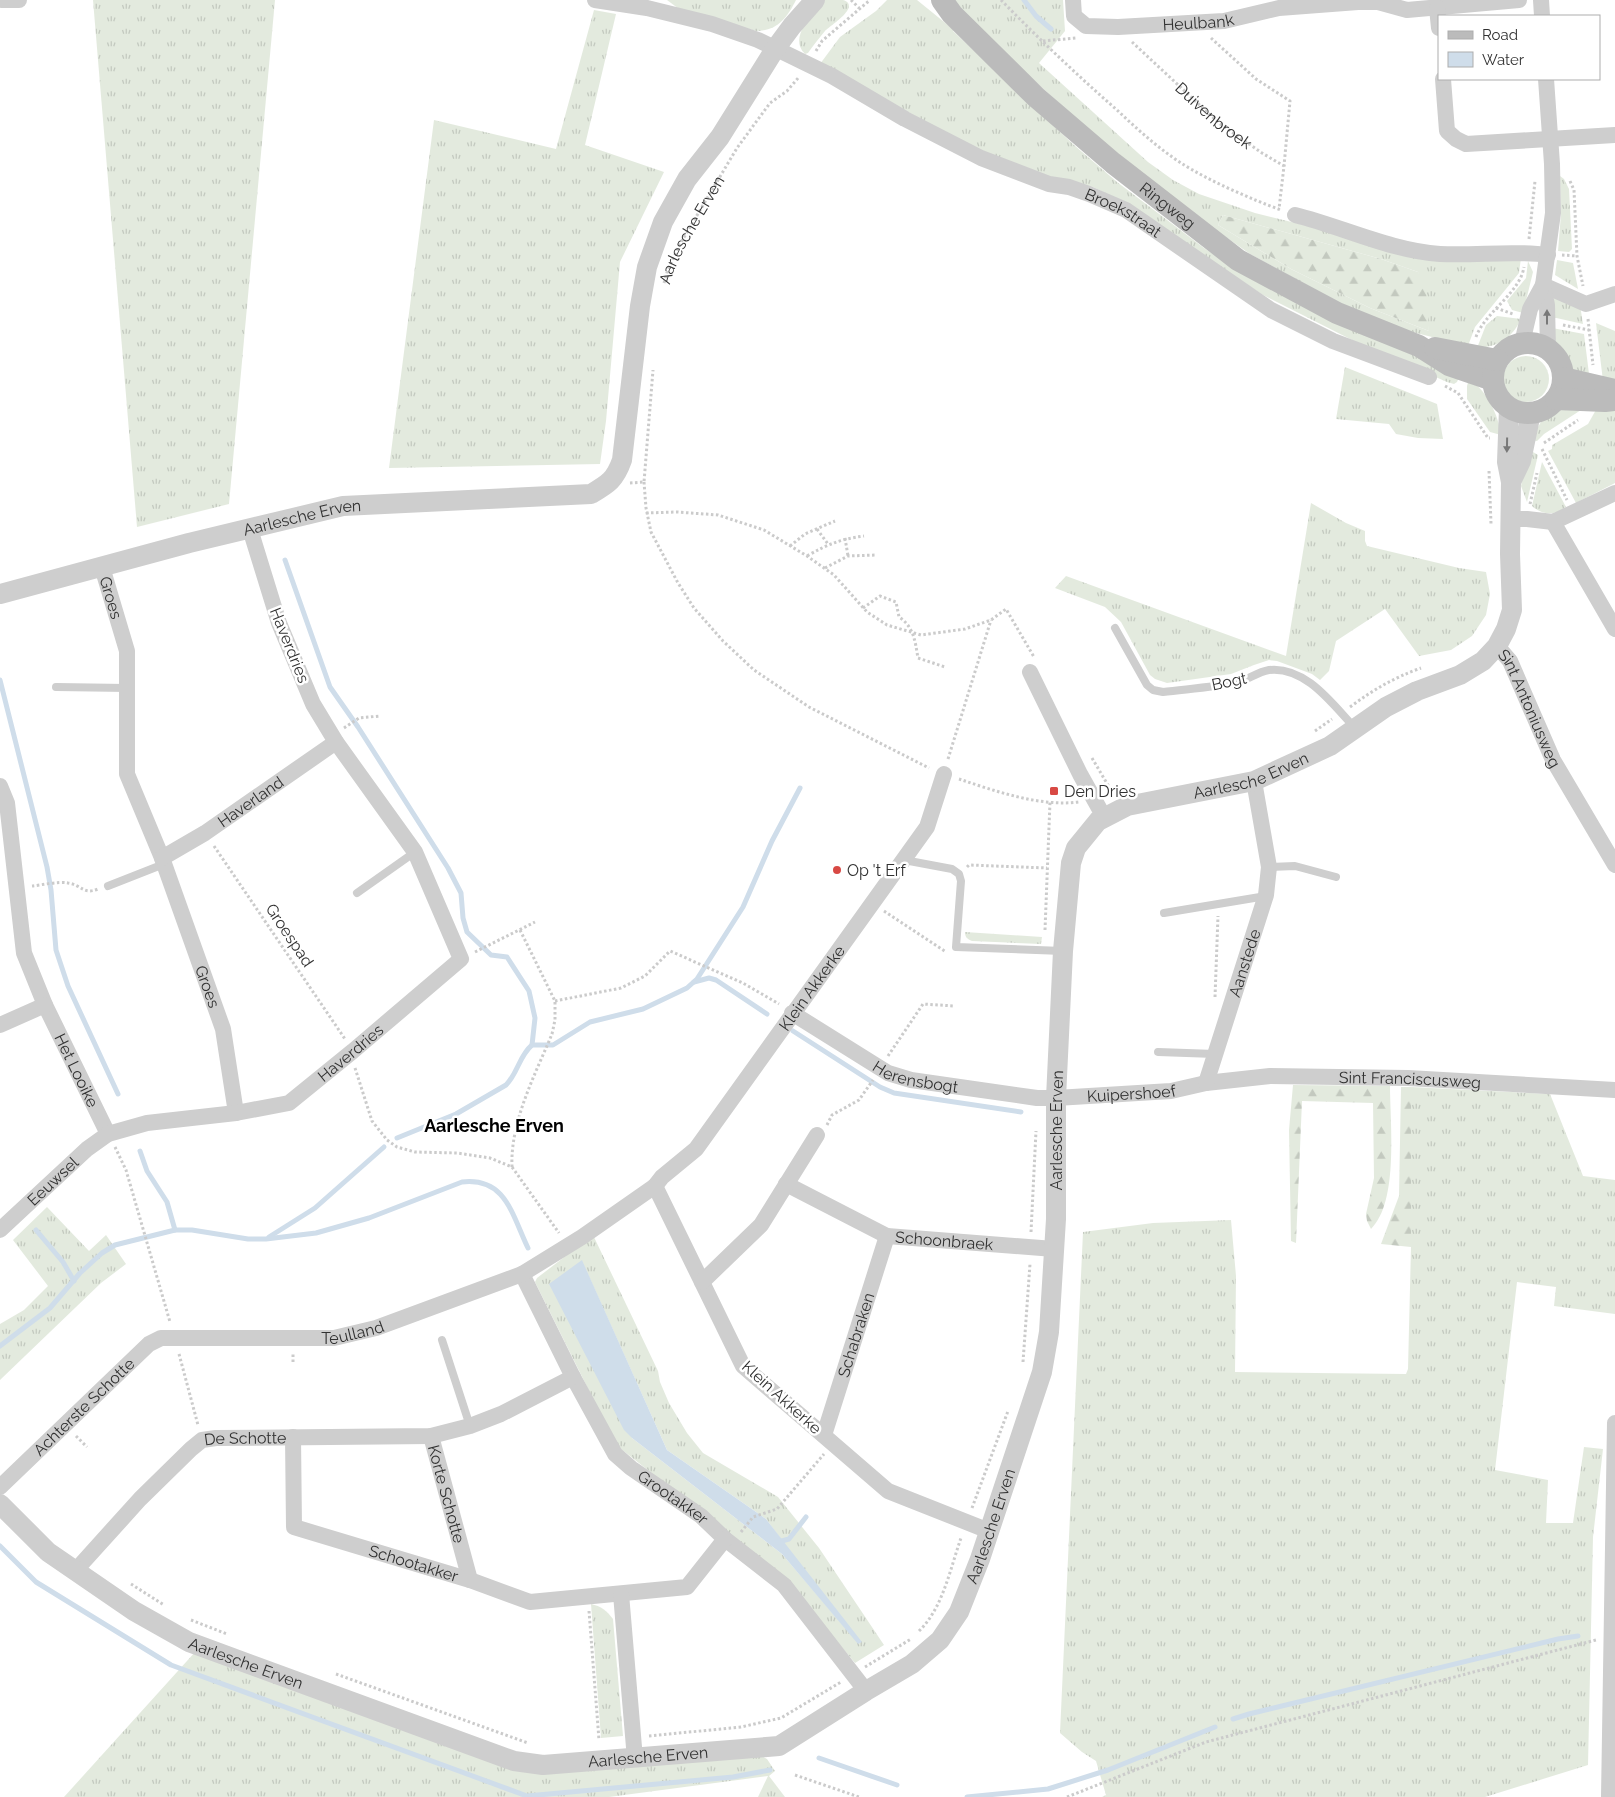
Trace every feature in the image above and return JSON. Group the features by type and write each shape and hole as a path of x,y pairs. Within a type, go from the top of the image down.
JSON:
{"main road":[{"name":"Ringweg","path":"924,0 947,7 1036,97 1113,162 1238,260 1337,313 1419,346 1454,351 1495,370"},
{"path":"1522,343 1535,344 1548,349 1553,353 1560,365 1559,388 1545,409 1531,413 1509,408 1497,396 1495,370 1510,348 1522,343"},
{"path":"1559,388 1615,390"},
{"path":"1559,388 1615,400"}],"street":[{"path":"2,0 19,0"},
{"name":"Broekstraat","path":"595,0 648,4 758,40 832,76 904,119 981,158 1049,184 1069,187 1108,201 1126,210 1271,310 1333,341 1429,377"},
{"path":"792,26 804,0"},
{"path":"775,49 815,0"},
{"name":"Heulbank","path":"1073,0 1074,16 1086,26 1118,27 1224,21 1279,8 1358,2 1378,2 1407,10 1519,0"},
{"path":"1541,0 1542,15"},
{"path":"1437,8 1438,18"},
{"name":"Aarlesche Erven","path":"0,594 343,506 591,494 610,484 622,460 640,306 647,267 663,222 687,179 720,137 775,49"},
{"path":"1443,80 1447,131 1456,139 1466,144 1615,135"},
{"path":"1522,343 1530,309 1543,285 1553,213 1552,164 1546,80"},
{"path":"1295,215 1401,248 1440,254 1526,252 1548,254"},
{"path":"1543,285 1586,304 1615,294"},
{"path":"1543,285 1547,305 1548,349"},
{"name":"Sint Antoniusweg","path":"1509,408 1507,462 1519,519 1512,610 1506,629 1497,646 1510,661 1553,760 1615,866"},
{"name":"Sint Antoniusweg","path":"1511,482 1521,461 1531,413"},
{"path":"1519,519 1553,522 1615,493"},
{"path":"1553,522 1615,629"},
{"name":"Haverdries","path":"108,1134 147,1123 236,1113 289,1103 461,959 415,852 338,736 313,704 279,623 250,529"},
{"name":"Groes","path":"102,567 127,651 127,774 163,861 223,1029 236,1113"},
{"name":"Aarlesche Erven","path":"0,1504 48,1552 134,1611 189,1642 514,1761 543,1764 635,1759 779,1746 912,1664 940,1640 959,1612 980,1559 1042,1372 1049,1332 1056,1220 1056,1098 1063,951 1071,863 1076,848 1098,821 1127,806 1254,781 1330,746 1386,707 1417,691 1460,675 1483,661 1497,646"},
{"path":"1030,672 1104,817"},
{"name":"Haverland","path":"163,861 205,833 338,736"},
{"name":"Klein Akkerke","path":"522,1274 568,1246 655,1186 662,1177 696,1149 792,1012 927,827 944,774"},
{"name":"Aanstede","path":"1206,1082 1266,895 1269,867 1254,781"},
{"name":"Het Looike","path":"0,786 6,803 7,875 24,953 45,1005 108,1134"},
{"path":"0,1025 45,1005"},
{"name":"Herensbogt","path":"792,1012 879,1070 888,1073 911,1080 1037,1098 1056,1098"},
{"name":"Sint Franciscusweg","path":"1206,1082 1228,1082 1270,1076 1408,1078 1615,1090"},
{"name":"Kuipershoef","path":"1056,1098 1171,1091 1206,1082"},
{"name":"Eeuwsel","path":"0,1230 87,1149 108,1134"},
{"path":"702,1282 760,1225 816,1135"},
{"name":"Schoonbraek","path":"786,1184 887,1236 1054,1249"},
{"name":"Klein Akkerke","path":"655,1186 743,1366 888,1491 989,1530"},
{"name":"Schabraken","path":"829,1439 887,1236"},
{"name":"Teulland","path":"174,1336 334,1338 376,1328 522,1274"},
{"name":"Grootakker","path":"522,1274 573,1377 615,1454 631,1468 731,1538 784,1585 866,1691"},
{"name":"Achterste Schotte","path":"0,1488 149,1344 161,1338 174,1336"},
{"name":"De Schotte","path":"75,1570 140,1499 202,1440 216,1438 431,1436 470,1426 501,1414 573,1377"},
{"path":"1609,1797 1615,1423"},
{"name":"Korte Schotte","path":"431,1436 470,1580"},
{"name":"Schootakker","path":"293,1437 294,1527 470,1580 530,1602 687,1587 731,1538"},
{"path":"621,1594 635,1759"}],"lane":[{"name":"Bogt","path":"1115,628 1147,685 1153,690 1164,692 1238,682 1266,670 1277,670 1297,675 1317,687 1356,729"},
{"path":"56,687 127,688"},
{"path":"357,893 415,852"},
{"path":"904,860 952,869 958,874 961,881 956,947 1063,951"},
{"path":"108,886 163,861"},
{"path":"1269,867 1295,866 1336,877"},
{"path":"1164,913 1266,895"},
{"path":"1158,1052 1215,1054"},
{"path":"442,1340 470,1426"}],"path":[{"path":"851,0 859,8"},
{"path":"808,65 822,42 870,0"},
{"path":"1001,0 1104,99 1144,135 1174,158 1203,175 1279,209 1290,101 1256,79 1195,23"},
{"name":"Duivenbroek","path":"1118,27 1129,40 1219,123 1284,166"},
{"name":"Aarlesche Erven","path":"662,291 668,269 680,244 737,148 770,103 787,92 808,65"},
{"path":"1552,164 1564,173 1574,190 1577,256 1589,330"},
{"path":"653,366 644,482 646,513 651,532 673,576 694,608 723,642 754,670 809,707 899,754 944,774 1004,793 1063,804 1094,799 1122,790"},
{"path":"1540,458 1542,449 1573,513"},
{"path":"1519,519 1538,466"},
{"path":"610,484 644,482"},
{"path":"646,513 718,514 764,530 834,575 866,612 888,625 921,635 965,629 991,620 1006,609"},
{"path":"790,546 805,534 835,521"},
{"path":"818,529 828,544"},
{"path":"807,556 828,544 845,538 864,536"},
{"path":"845,538 848,556"},
{"path":"824,568 848,556 877,555"},
{"path":"863,608 880,596 896,602 899,617 906,622 914,633 918,658 944,667"},
{"path":"944,774 991,620"},
{"name":"Aarlesche Erven","path":"1310,734 1384,683 1413,671"},
{"path":"338,736 359,718 380,716"},
{"name":"Groespad","path":"205,833 353,1051"},
{"path":"958,874 969,866 1047,868"},
{"path":"32,886 68,883 86,891"},
{"path":"871,903 948,953"},
{"name":"Aanstede","path":"1215,1002 1218,904"},
{"path":"476,952 535,922"},
{"path":"520,930 555,1001 555,1020 552,1034 519,1118 511,1153 512,1167 568,1246"},
{"path":"555,1001 621,988 645,976 670,951 743,983 792,1012"},
{"path":"832,1115 859,1100 923,1004 954,1006"},
{"path":"353,1051 354,1066 372,1121 387,1140 397,1147 415,1152 457,1153 490,1158 512,1167"},
{"name":"Aarlesche Erven","path":"1031,1247 1036,1128"},
{"path":"108,1134 126,1170 143,1222 202,1440"},
{"path":"731,1538 753,1517 777,1509 829,1439"},
{"path":"588,1597 599,1740"},
{"path":"1067,1797 1206,1742 1611,1636"},
{"path":"795,1775 859,1797"}],"green space":[{"path":"93,0 275,0 229,504 137,527"},
{"path":"667,0 796,0 785,18 776,26 756,31 679,9"},
{"path":"823,0 843,0 848,3 849,7 843,16 825,31 808,53 805,54 800,47 801,33 808,19"},
{"path":"887,0 917,0 954,30 1074,145 1117,182 1204,248 1246,276 1460,375 1457,382 1454,384 1447,382 1356,342 1263,295 1116,198 1093,187 1063,181 992,158 820,64 840,37 876,11"},
{"path":"951,0 1063,0 1065,31 1039,63 1148,162 1173,180 1199,194 1255,213 1345,235 1521,258 1519,273 1475,327 1468,346 1404,330 1343,305 1250,254 1200,219 1091,132 996,46","holes":["1223,215 1381,259 1418,272 1429,331 1370,308 1291,269 1218,225"]},
{"path":"594,10 616,14 585,145 664,172 620,262 606,421 600,464 389,468 434,120 556,149"},
{"path":"1560,176 1564,179 1569,189 1572,249 1569,252 1558,251 1561,214"},
{"path":"1223,215 1381,259 1418,272 1426,287 1429,331 1370,308 1291,269 1218,225"},
{"path":"1557,260 1573,263 1578,289 1555,275"},
{"path":"1528,261 1533,272 1523,313 1512,310 1507,301 1526,278"},
{"path":"1554,296 1580,305 1583,324 1552,317"},
{"path":"1497,316 1521,319 1504,340 1491,346 1477,348 1486,325"},
{"path":"1596,323 1615,331 1615,384 1603,381"},
{"path":"1552,328 1584,334 1589,374 1576,371 1570,367 1557,345"},
{"path":"1521,356 1531,356 1545,366 1549,379 1545,392 1539,398 1531,402 1521,402 1507,392 1503,384 1503,374 1513,360"},
{"path":"1345,367 1437,404 1443,439 1418,438 1396,434 1389,424 1336,419"},
{"path":"1469,379 1481,390 1491,404 1501,435 1490,432 1467,399"},
{"path":"1597,408 1615,409 1615,483 1576,503 1548,451 1552,449 1552,445 1588,424"},
{"path":"1560,410 1581,410 1544,434 1537,441 1530,440 1541,422"},
{"path":"1528,449 1538,455 1527,502 1521,486"},
{"path":"1542,462 1566,507 1557,512 1544,513 1532,506"},
{"path":"1311,503 1346,523 1365,531 1367,546 1459,568 1486,572 1490,594 1486,615 1472,636 1451,650 1419,656 1385,609 1336,641 1329,671 1320,680 1312,674 1277,661 1269,660 1231,674 1167,683 1150,675 1121,622 1105,607 1055,588 1066,576 1286,656"},
{"path":"965,932 1042,937 1041,944 972,941 967,938"},
{"path":"1293,1085 1390,1086 1391,1161 1389,1182 1386,1200 1380,1217 1371,1229 1366,1214 1374,1178 1373,1103 1302,1101 1296,1243 1291,1241 1289,1130"},
{"path":"1401,1087 1411,1087 1411,1247 1381,1244 1399,1196"},
{"path":"1411,1087 1550,1094 1583,1176 1615,1180 1615,1314 1554,1306 1556,1287 1517,1282 1495,1470 1548,1480 1546,1523 1573,1523 1584,1447 1603,1449 1593,1537 1588,1765 1485,1797 1102,1797 1106,1795 1096,1761 1060,1733 1083,1232 1153,1223 1231,1220 1236,1276 1235,1372 1406,1374 1408,1369 1411,1247"},
{"path":"47,1207 89,1251 106,1235 126,1264 101,1283 0,1380 0,1324 24,1310 48,1286 13,1240"},
{"path":"593,1235 658,1371 660,1382 669,1403 687,1433 703,1453 778,1497 819,1548 884,1645 855,1663 782,1576 616,1445 535,1282 537,1278","holes":["582,1261 667,1450 766,1519 859,1644 782,1554 632,1438"]},
{"path":"591,1604 604,1609 613,1619 623,1736 601,1738"},
{"path":"196,1651 498,1764 758,1754 767,1759 775,1771 769,1776 785,1797 758,1797 768,1776 609,1797 64,1797"}],"water":[{"path":"582,1260 667,1450 766,1519 862,1642 858,1644 782,1554 624,1430 549,1284"}],"waterway":[{"path":"1024,0 1036,16 1051,29"},
{"path":"285,560 330,687 358,727 448,868 461,893 463,918 467,932 491,955 507,957 529,991 535,1018 532,1045"},
{"path":"0,680 47,867 56,950 68,986 118,1094"},
{"path":"397,1138 456,1114 506,1085 524,1054 532,1045 553,1045 590,1022 643,1009 687,988 697,979 743,907 772,841 800,788"},
{"path":"694,982 709,978 716,980 767,1014"},
{"path":"793,1031 880,1087 894,1093 1021,1112"},
{"path":"269,1237 315,1208 384,1147"},
{"path":"140,1151 147,1171 167,1202 175,1230"},
{"path":"0,1346 50,1308 80,1273 102,1253 115,1245 175,1230 192,1230 248,1239 266,1239 316,1233 369,1218 462,1182 477,1182 489,1186 506,1201 528,1248"},
{"path":"36,1230 63,1262 74,1281"},
{"path":"778,1542 789,1539 806,1517"},
{"path":"0,1546 36,1582 171,1665 527,1796 733,1777 770,1770"},
{"path":"1233,1719 1558,1639 1578,1636"},
{"path":"967,1797 1048,1789 1108,1770 1215,1727"},
{"path":"819,1758 897,1785"}],"place":[{"name":"Den Dries","path":"1054,791"},
{"name":"Op 't Erf","path":"837,870"}],"district":[{"name":"Aarlesche Erven","path":"494,1126"}]}
